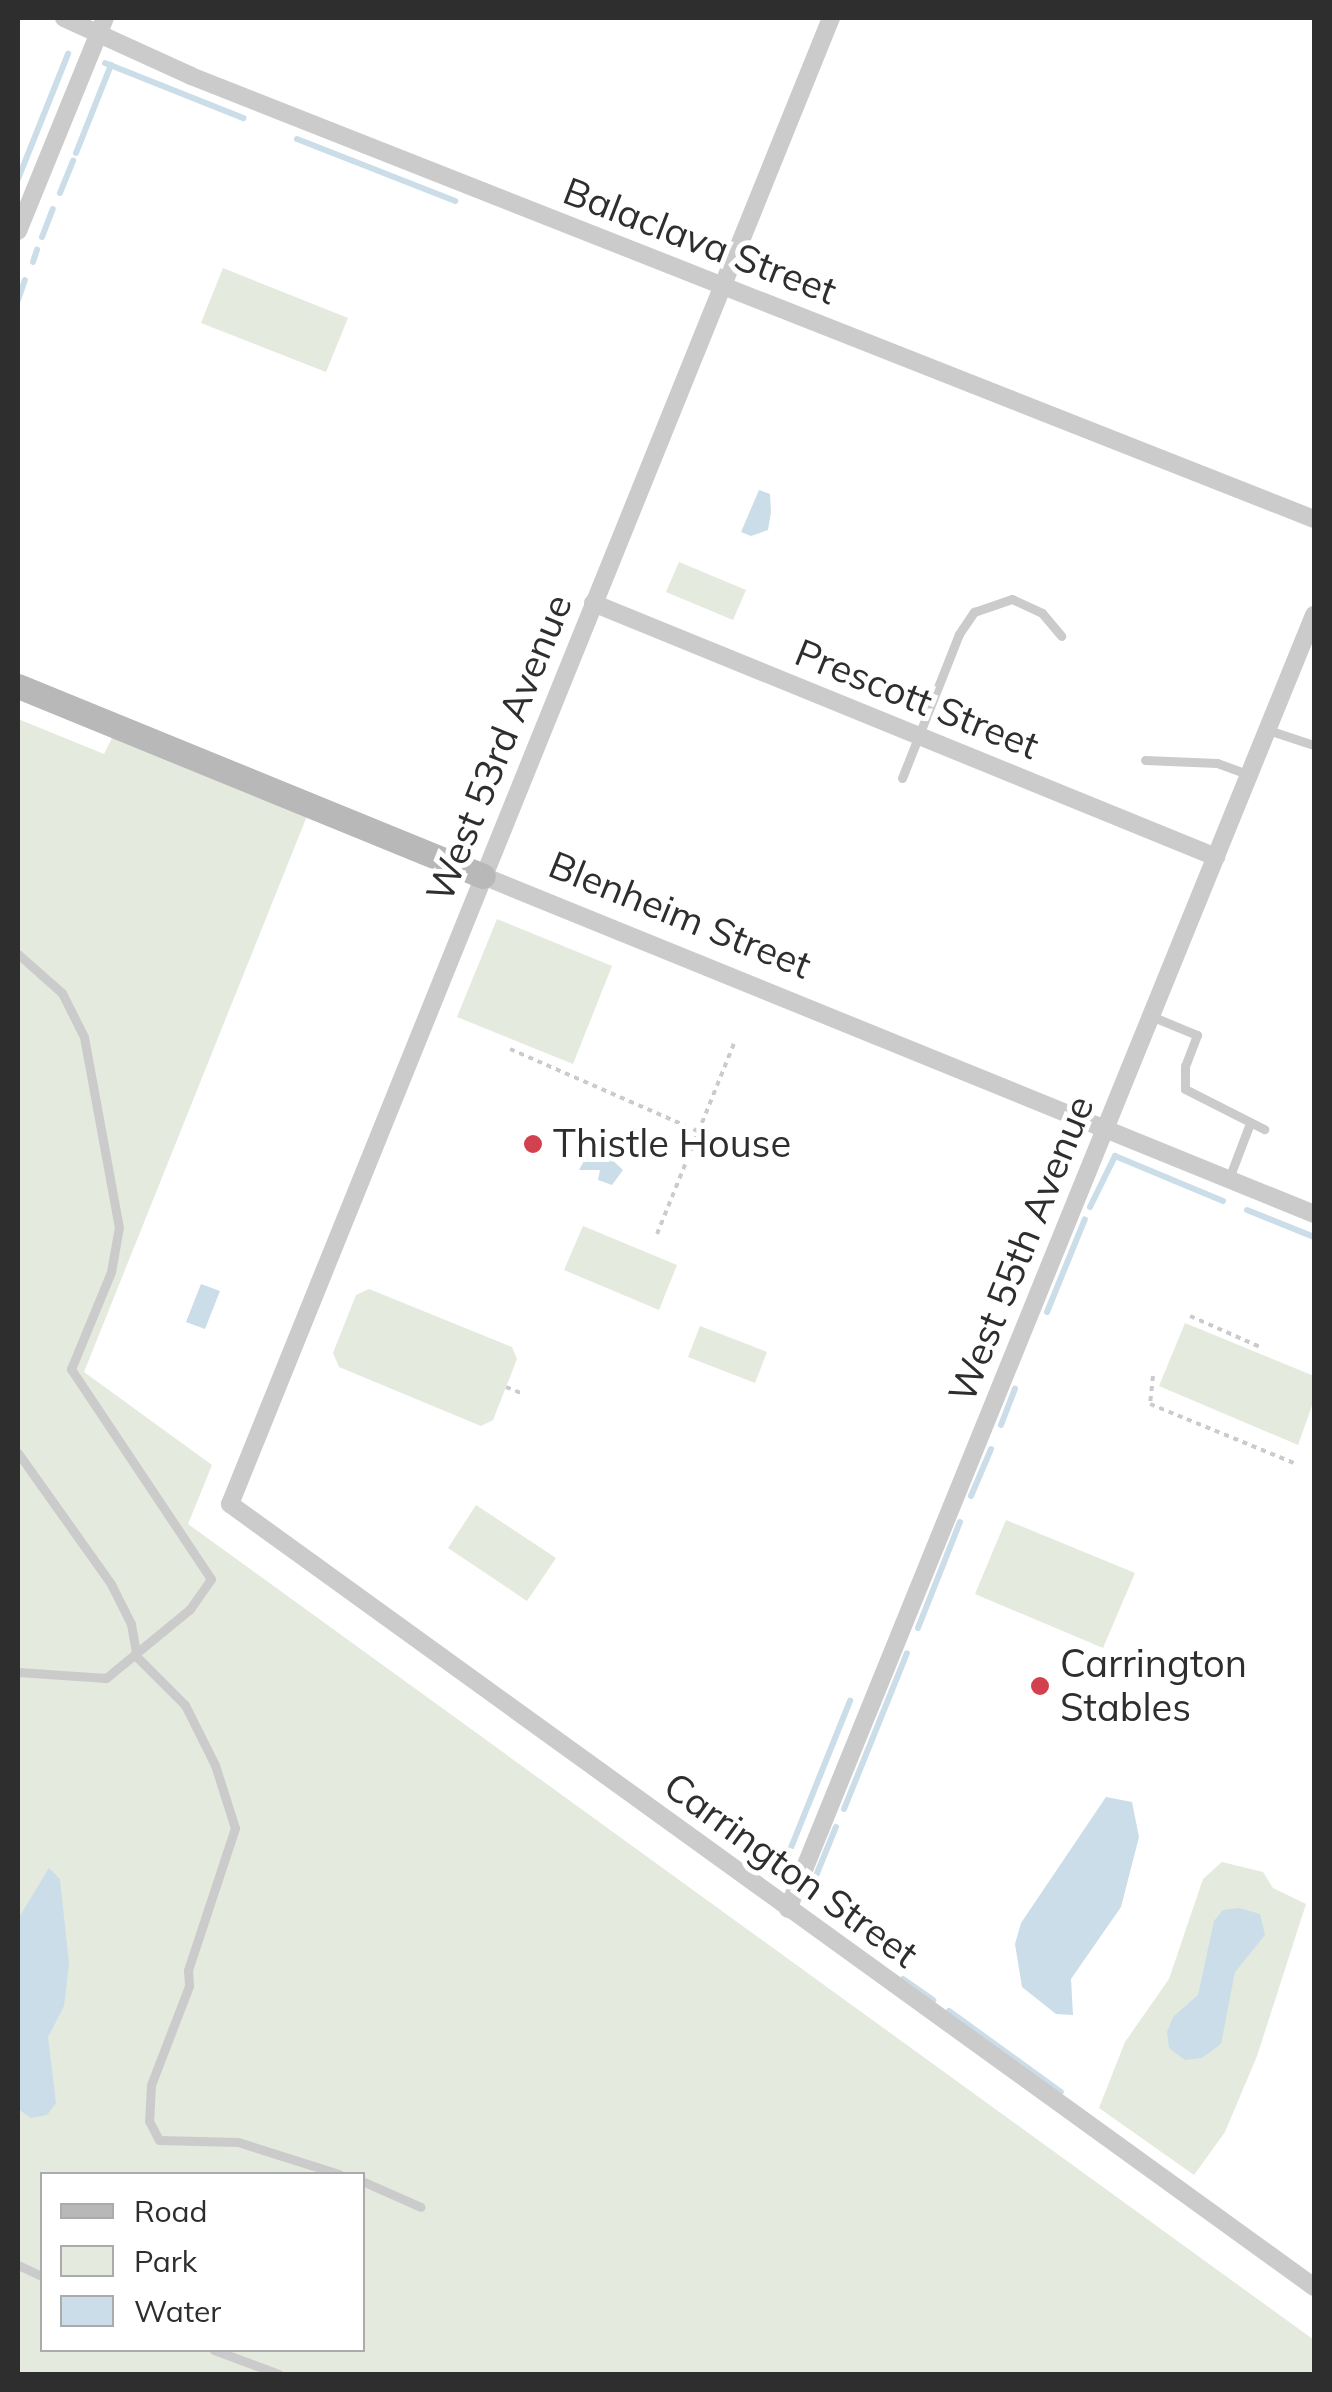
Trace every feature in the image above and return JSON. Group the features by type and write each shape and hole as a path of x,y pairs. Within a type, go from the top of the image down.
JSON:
{"street":[{"name":"Balaclava Street","path":"64,18 102,26 720,286 1314,519"},
{"name":"West 53rd Avenue","path":"230,1504 831,18"},
{"path":"18,231 102,26"},
{"name":"Prescott Street","path":"594,603 1216,857"},
{"name":"West 55th Avenue","path":"788,1909 1314,614"},
{"name":"Blenheim Street","path":"18,686 1314,1214"},
{"name":"Carrington Street","path":"230,1504 1314,2287"}],"lane":[{"path":"902,778 959,634 974,612 1012,599 1042,613 1061,636"},
{"path":"1268,730 1314,745"},
{"path":"1145,760 1217,762 1250,775"},
{"path":"18,954 62,993 84,1036 119,1227 111,1272 71,1369 211,1579 190,1609 138,1657 106,1678 18,1672"},
{"path":"1151,1016 1198,1035 1185,1066 1185,1089 1264,1129"},
{"path":"1228,1180 1250,1123"},
{"path":"18,1454 110,1584 131,1624 138,1657 185,1706 214,1765 235,1828 188,1970 189,1986 151,2086 148,2121 159,2140 238,2142 333,2172"},
{"path":"365,2182 421,2207"},
{"path":"219,2352 279,2374"}],"path":[{"path":"657,1234 735,1042"},
{"path":"510,1049 698,1131"},
{"path":"1190,1316 1260,1347"},
{"path":"1153,1376 1150,1404 1294,1463"},
{"path":"506,1386 521,1393"}],"green space":[{"path":"223,268 348,318 326,372 201,323"},
{"path":"679,562 746,590 733,620 666,592"},
{"path":"18,719 104,754 113,736 307,816 84,1372 212,1465 188,1524 1314,2340 1314,2374 18,2374"},
{"path":"497,919 612,966 573,1064 457,1017"},
{"path":"583,1226 677,1265 659,1310 564,1270"},
{"path":"369,1289 512,1347 517,1359 493,1420 481,1426 339,1367 333,1353 356,1295"},
{"path":"1185,1323 1314,1376 1314,1400 1298,1445 1159,1386"},
{"path":"700,1326 767,1352 755,1383 688,1357"},
{"path":"476,1505 556,1558 527,1601 448,1548"},
{"path":"1006,1520 1135,1573 1103,1648 975,1594"},
{"path":"1222,1862 1263,1872 1273,1888 1306,1904 1257,2056 1225,2132 1194,2175 1099,2108 1125,2042 1169,1979 1203,1879"}],"water":[{"path":"759,490 770,494 768,530 751,536 741,532"},
{"path":"594,1143 623,1170 612,1185 598,1180 600,1170 579,1170"},
{"path":"201,1284 220,1291 205,1329 186,1322"},
{"path":"1106,1797 1132,1802 1139,1837 1121,1907 1071,1979 1073,2015 1056,2014 1022,1987 1015,1944 1021,1923"},
{"path":"49,1868 60,1879 69,1964 64,2006 48,2037 56,2103 47,2115 31,2118 18,2109 18,1919"},
{"path":"1239,1908 1260,1914 1265,1935 1235,1972 1221,2044 1202,2058 1185,2060 1169,2048 1167,2032 1173,2017 1198,1995 1214,1921 1223,1910"}],"waterway":[{"path":"18,179 68,54"},
{"path":"105,63 243,118"},
{"path":"76,153 111,65"},
{"path":"297,139 455,201"},
{"path":"60,193 73,160"},
{"path":"42,237 53,209"},
{"path":"33,262 37,250"},
{"path":"18,300 25,280"},
{"path":"1090,1207 1115,1156 1223,1201"},
{"path":"1247,1210 1314,1237"},
{"path":"1047,1312 1085,1219"},
{"path":"1001,1425 1015,1389"},
{"path":"971,1496 991,1449"},
{"path":"918,1628 960,1522"},
{"path":"844,1809 907,1653"},
{"path":"780,1875 850,1701"},
{"path":"806,1900 836,1827"},
{"path":"903,1979 933,2000"},
{"path":"949,2011 1061,2092"}],"place":[{"name":"Thistle House","path":"533,1144"},
{"name":"Carrington Stables","path":"1040,1686"}]}
